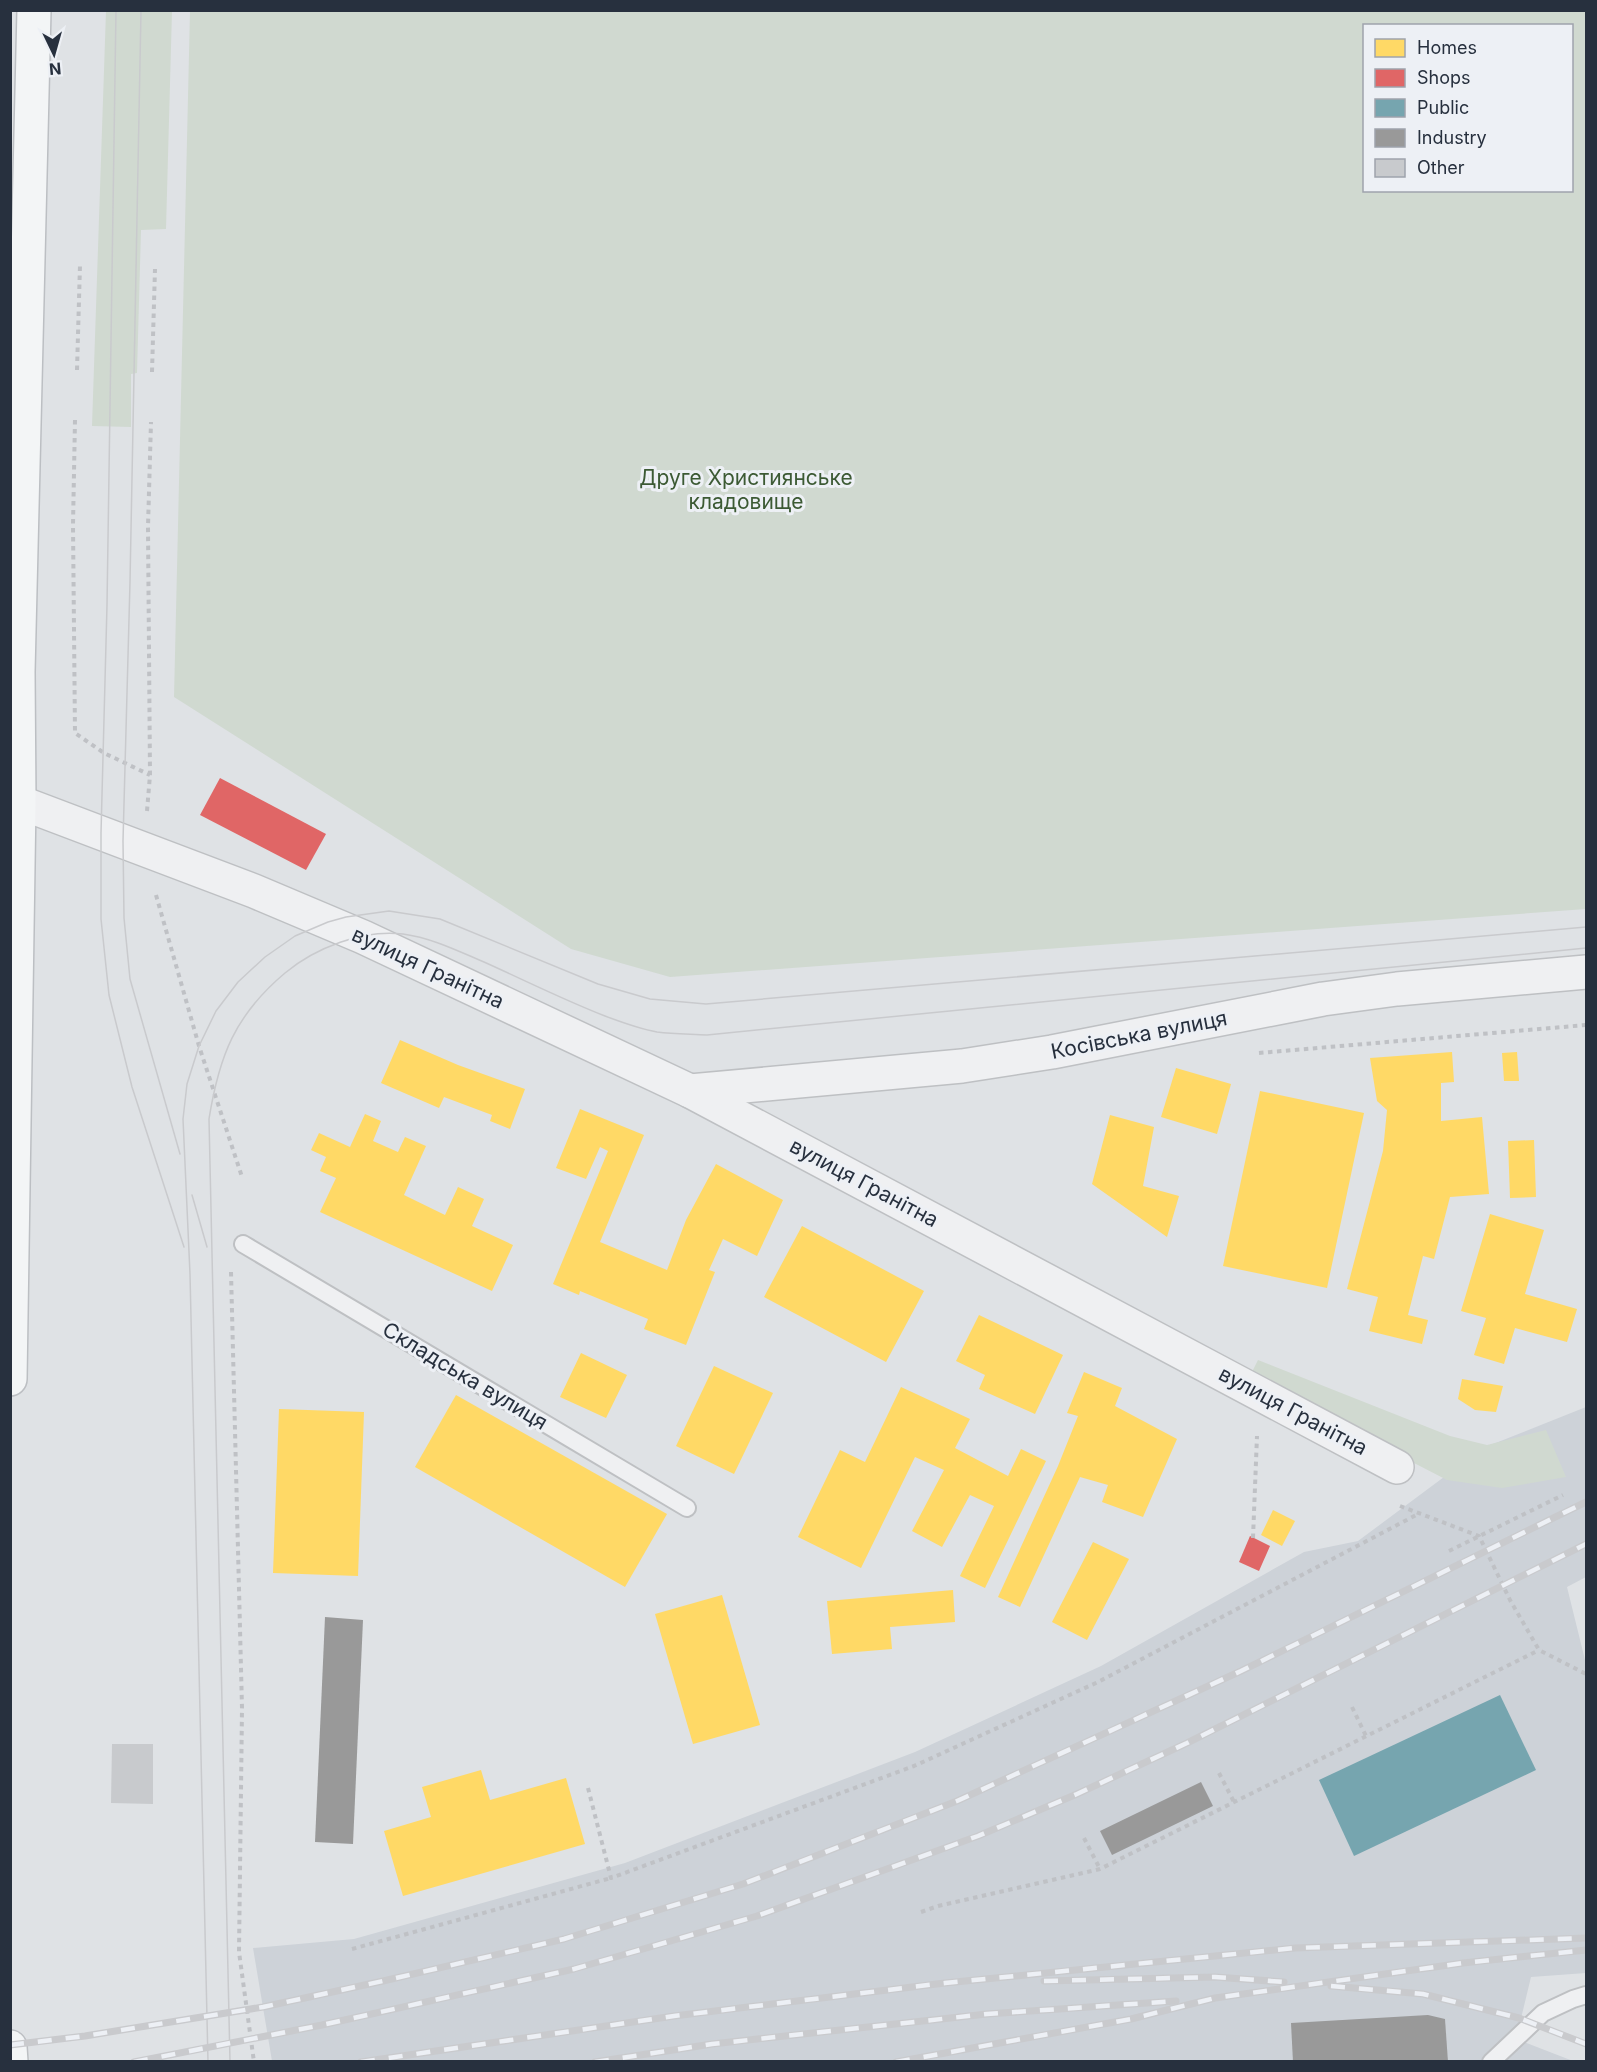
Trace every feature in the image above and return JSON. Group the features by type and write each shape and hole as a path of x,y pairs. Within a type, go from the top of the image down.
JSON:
{"main road":[{"path":"10,1379 19,802 14,672 20,184 34,10"},
{"path":"10,2048 11,2061"}],"street":[{"name":"вулиця Гранітна","path":"19,802 254,891 363,937 690,1091 1397,1467"},
{"name":"Косівська вулиця","path":"690,1091 962,1066 1052,1052 1323,999 1397,989 1587,972"}],"lane":[{"name":"Складська вулиця","path":"243,1244 687,1508"},
{"path":"1491,2061 1543,2013 1572,1999 1587,1995"}],"path":[{"path":"77,370 80,265"},
{"path":"152,372 155,269"},
{"path":"75,420 73,525 75,733 104,753 150,775 148,527 151,422"},
{"path":"143,849 199,1046 242,1177"},
{"path":"243,1244 231,1267 242,1708 239,1952 254,2061"},
{"path":"1253,1538 1258,1433"},
{"path":"1397,1467 1379,1497 1479,1536 1510,1600 1539,1650 1587,1674"},
{"path":"1449,1551 1563,1495"},
{"path":"352,1949 611,1878 915,1766 1098,1682 1420,1513"},
{"path":"921,1912 1100,1869 1539,1650"},
{"path":"1352,1707 1366,1736"},
{"path":"1219,1773 1234,1802"},
{"path":"588,1788 611,1878"},
{"path":"1084,1838 1100,1869"}],"shaded area":[{"path":"1586,1407 1586,1577 1567,1587 1586,1664 1586,1973 1531,1977 1516,2039 1573,2061 272,2061 253,1948 354,1939 625,1863 915,1752 1101,1666 1304,1552 1358,1541 1483,1448"}],"green space":[{"path":"106,11 172,11 166,229 141,230 137,373 131,374 131,427 92,426"},
{"name":"Друге Християнське кладовище","path":"190,11 1586,11 1586,909 670,977 571,949 174,697"},
{"path":"1258,1360 1450,1436 1487,1445 1546,1430 1566,1477 1502,1488 1447,1480 1249,1378"}],"building: Homes":[{"path":"400,1040 458,1065 525,1089 510,1129 490,1121 492,1115 444,1097 439,1108 381,1083"},
{"path":"1452,1052 1454,1082 1441,1083 1441,1121 1482,1117 1489,1194 1450,1197 1434,1259 1423,1256 1408,1315 1428,1320 1422,1344 1369,1331 1378,1297 1347,1289 1383,1151 1387,1110 1377,1101 1370,1058"},
{"path":"1517,1052 1519,1081 1504,1081 1502,1053"},
{"path":"1176,1068 1231,1084 1217,1134 1161,1117"},
{"path":"1260,1091 1364,1113 1327,1288 1223,1266"},
{"path":"580,1109 644,1135 600,1242 667,1270 686,1220 716,1164 783,1200 757,1256 723,1239 709,1270 715,1272 686,1345 644,1329 648,1319 580,1291 579,1295 553,1284 608,1151 600,1147 586,1179 556,1168"},
{"path":"365,1114 381,1121 373,1141 398,1152 405,1137 426,1146 404,1195 445,1215 458,1187 484,1199 472,1226 513,1245 492,1291 320,1212 336,1178 320,1171 326,1157 311,1150 319,1133 350,1147"},
{"path":"1110,1115 1154,1127 1143,1186 1179,1196 1167,1237 1092,1184"},
{"path":"1534,1140 1536,1197 1510,1198 1508,1141"},
{"path":"1490,1214 1544,1230 1525,1294 1577,1309 1567,1342 1515,1328 1504,1364 1474,1355 1486,1318 1461,1311"},
{"path":"802,1226 924,1291 886,1362 764,1297"},
{"path":"979,1315 1063,1355 1035,1414 979,1389 985,1375 956,1361"},
{"path":"581,1353 627,1375 606,1418 560,1397"},
{"path":"714,1366 773,1393 734,1474 676,1446"},
{"path":"1084,1372 1122,1388 1115,1406 1177,1439 1143,1517 1102,1502 1108,1485 1080,1477 1020,1607 998,1597 1058,1466 1078,1416 1067,1413"},
{"path":"1462,1379 1503,1386 1496,1412 1475,1410 1458,1399"},
{"path":"901,1387 970,1419 955,1448 1008,1476 1021,1449 1046,1461 985,1588 960,1576 994,1506 970,1495 942,1547 912,1531 944,1470 915,1457 861,1568 798,1537 840,1450 865,1462"},
{"path":"456,1395 667,1514 625,1587 415,1467"},
{"path":"279,1409 364,1412 358,1576 273,1573"},
{"path":"1273,1510 1295,1521 1282,1546 1261,1535"},
{"path":"1093,1542 1129,1559 1087,1640 1052,1622"},
{"path":"953,1590 955,1622 890,1627 892,1649 832,1654 827,1601"},
{"path":"722,1595 760,1725 693,1744 655,1614"},
{"path":"481,1770 490,1800 566,1778 585,1844 403,1896 384,1831 431,1817 422,1787"}],"building: Shops":[{"path":"220,778 326,834 306,870 200,815"},
{"path":"1250,1536 1270,1546 1259,1571 1239,1562"}],"building: Public":[{"path":"1500,1695 1536,1770 1354,1856 1319,1780"}],"building: Industry":[{"path":"325,1617 363,1620 353,1844 315,1842"},
{"path":"1201,1782 1213,1806 1112,1855 1100,1831"},
{"path":"1428,2015 1445,2019 1448,2062 1293,2062 1291,2023"}],"building: Other":[{"path":"112,1744 153,1744 153,1804 111,1803"}],"tram line":[{"path":"116,10 101,919 109,995 132,1087 184,1247"},
{"path":"141,10 123,841 124,918 130,979 180,1154"},
{"path":"208,2062 190,1274 183,1119 187,1084 199,1046 216,1011 238,982 265,957 295,936 328,922 389,911 440,919 598,984 650,999 706,1004 1586,927"},
{"path":"230,2062 209,1119 218,1076 232,1038 253,1005 285,973 310,956 340,942 372,934 403,934 455,949 574,1003 631,1025 657,1032 707,1035 1586,948"},
{"path":"192,1195 207,1247"}],"railway":[{"path":"10,2045 85,2036 263,2007 383,1981 564,1939 743,1884 957,1801 1241,1671 1586,1502"},
{"path":"134,2062 322,2025 574,1969 757,1916 978,1836 1077,1794 1187,1743 1586,1544"},
{"path":"361,2062 674,2016 945,1983 1295,1948 1586,1938"},
{"path":"896,2062 1131,2019 1215,1998 1463,1963 1586,1950"},
{"path":"1044,1981 1215,1977 1284,1982"},
{"path":"1331,1986 1423,1994 1519,2018 1586,2044"},
{"path":"595,2062 712,2044 987,2014 1176,2001"}]}
